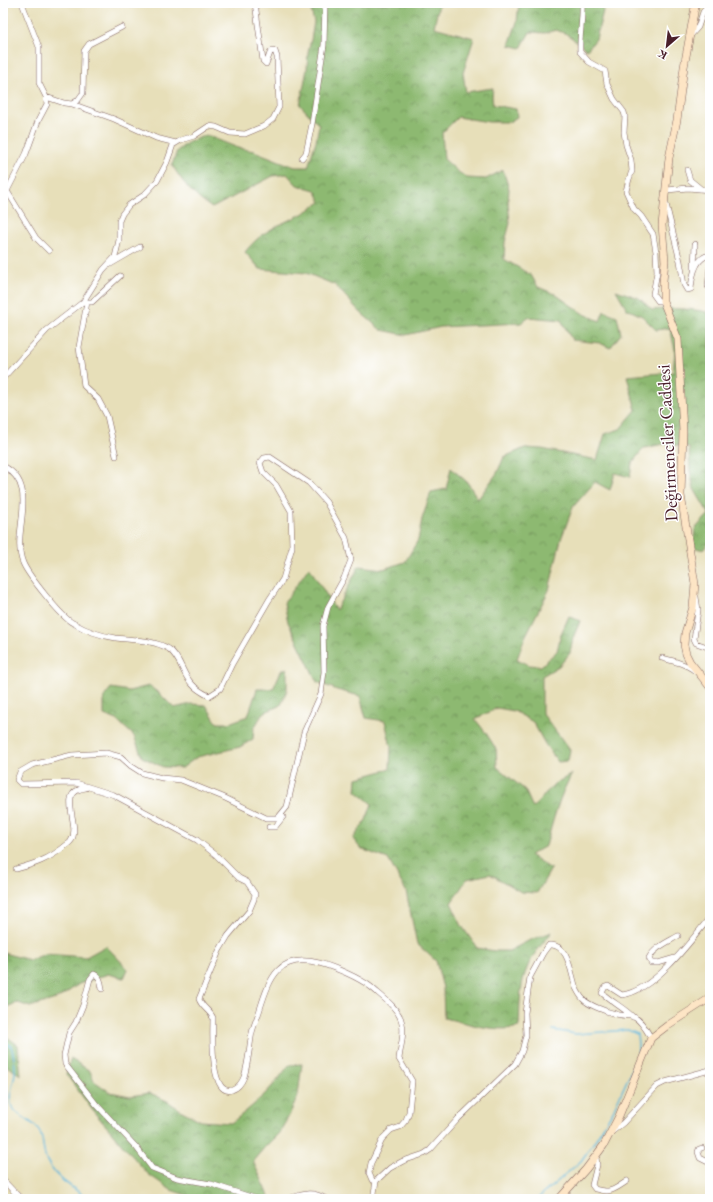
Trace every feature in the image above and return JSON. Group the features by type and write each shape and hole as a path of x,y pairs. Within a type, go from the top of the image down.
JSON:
{"main road":[{"name":"Değirmenciler Caddesi","path":"694,3 695,7 684,67 677,120 669,158 662,225 665,261 663,300 678,339 682,432 681,495 695,584 693,607 684,645 690,662 710,687"},
{"path":"559,1199 596,1157 612,1131 651,1038 668,1025 710,998"}],"street":[{"path":"22,3 39,47 39,83 46,97 46,108 38,121 26,154 5,193 36,238 48,251"},
{"path":"116,456 107,416 98,399 84,386 79,347 85,302 106,266 115,257 119,240 119,221 122,214 129,205 144,195 158,181 173,145 194,136 210,126 230,133 245,134 264,126 273,119 279,107 277,57 275,51 273,50 270,53 266,64 263,61 255,3"},
{"path":"302,158 306,153 312,124 324,45 325,3"},
{"path":"582,4 583,18 579,40 580,52 589,62 605,72 607,84 614,99 624,112 625,138 631,160 632,171 626,191 634,209 641,216 653,234 657,272 653,294 658,301 663,300"},
{"path":"690,36 698,27 703,12 710,4"},
{"path":"72,104 78,100 83,93 84,51 89,44 122,27"},
{"path":"46,97 64,104 72,104 114,119 156,138 176,143"},
{"path":"687,170 690,180 702,189"},
{"path":"666,190 688,188 710,190"},
{"path":"665,202 680,261 684,285 687,290 691,289 694,270 695,244"},
{"path":"106,266 116,262 121,257 140,246"},
{"path":"694,270 699,261 710,255"},
{"path":"710,268 708,281 708,286 710,286"},
{"path":"3,378 47,330 85,302 92,302 120,276"},
{"path":"3,466 10,469 19,479 23,496 20,549 23,563 48,598 71,623 113,638 160,645 169,650 176,656 191,684 209,696 220,689 232,664 269,600 283,579 292,547 291,512 276,485 262,472 260,463 264,458 270,456 309,483 326,502 346,538 351,560 344,578 328,607 323,626 324,672 321,694 304,732 285,814 274,827 269,827"},
{"path":"695,584 698,610 694,639 696,643 710,648"},
{"path":"662,658 690,668 701,676"},
{"path":"287,807 278,818 266,818 197,785 181,780 142,774 121,757 106,753 72,755 32,765 20,772 17,780 21,784 76,783 114,795 197,840 216,855 239,878 247,882 255,894 254,899 249,911 228,936 219,951 200,999 201,1004 211,1012 213,1018 213,1058 219,1084 225,1089 231,1090 239,1086 244,1077 248,1062 251,1036 267,986 282,966 294,960 312,961 333,967 368,986 393,1006 402,1023 402,1039 399,1059 412,1081 409,1112 406,1120 400,1127 391,1130 383,1138 371,1163 369,1173 372,1180 376,1182"},
{"path":"16,869 40,862 54,855 71,841 73,835 70,804 72,797 74,792 80,788 89,787"},
{"path":"651,1038 647,1030 634,1017 602,993 603,990 608,986 622,995 628,994 654,979 686,948 710,917"},
{"path":"676,958 658,963 651,963 649,958 658,948 678,936"},
{"path":"374,1199 376,1180 390,1168 430,1150 463,1114 515,1064 522,1051 526,1035 525,1013 530,977 549,945 558,947 568,960 576,988 584,1000 595,1007 615,1014 634,1017"},
{"path":"102,990 98,976 94,974 90,979 83,1005 76,1022 69,1033 64,1055 65,1064 96,1104 136,1147 152,1168 177,1178 211,1184 257,1199"},
{"path":"612,1131 623,1122 657,1086 665,1082 710,1070"},
{"path":"702,1148 699,1149 698,1152 700,1158 710,1163"},
{"path":"596,1157 597,1165 592,1185 595,1189 603,1192 612,1190 627,1181"},
{"path":"3,1180 21,1199"},
{"path":"288,1199 313,1193 319,1194 326,1199"}],"green space":[{"path":"309,3 436,3 439,4 434,27 474,38 463,73 466,92 493,88 493,105 516,109 517,117 509,122 489,122 458,117 442,133 444,159 467,178 486,179 503,170 509,189 508,203 510,223 505,242 504,259 531,275 538,287 555,294 582,313 600,321 604,311 617,316 621,334 610,348 600,343 572,340 561,320 528,317 521,323 441,327 406,335 381,330 360,312 335,285 306,273 260,269 245,252 256,240 268,231 303,214 321,202 315,190 297,185 287,174 273,176 212,208 189,189 172,165 177,151 187,143 206,135 238,148 254,151 295,167 308,167 319,125 300,105 314,22"},
{"path":"519,3 605,3 596,39 587,50 567,34 556,30 545,33 530,32 521,48 509,45 517,22"},
{"path":"616,290 639,298 652,310 693,310 707,312 710,318 710,541 703,550 693,547 695,529 709,514 694,489 690,471 689,447 664,444 644,448 632,463 630,477 615,473 610,490 595,482 573,507 561,539 549,590 525,637 517,659 529,665 541,666 557,651 561,634 569,616 580,621 573,638 570,653 559,666 542,676 542,713 570,750 568,761 558,762 545,744 533,722 514,711 497,708 475,719 496,749 497,767 525,790 533,808 554,784 572,774 560,800 546,846 530,855 551,869 537,893 521,892 490,874 467,879 451,903 462,926 477,948 495,951 509,951 530,940 552,932 534,955 526,971 521,991 519,1027 501,1029 482,1027 444,1018 443,988 436,961 417,944 406,891 388,859 361,849 353,839 366,820 372,804 356,791 357,778 390,769 391,747 385,721 366,718 360,696 337,690 317,682 288,622 284,603 309,567 336,610 359,566 383,569 405,562 418,540 422,519 431,492 446,489 451,468 467,482 478,499 497,473 504,457 525,448 542,449 597,460 605,434 620,429 636,410 627,376 673,372 675,350 670,328 656,330 642,316 627,309"},
{"path":"287,668 287,690 281,705 263,713 254,728 253,739 240,747 197,757 182,768 163,767 142,757 134,736 117,720 104,715 104,697 111,688 129,691 149,686 160,694 174,708 191,704 206,705 217,723 229,723 248,716 257,689 273,689 281,671"},
{"path":"106,946 128,969 124,978 108,974 79,984 59,998 30,1007 18,1003 3,1008 3,953 30,960 45,954 86,957"},
{"path":"3,1034 18,1045 21,1075 8,1067 3,1061"},
{"path":"71,1059 90,1071 94,1081 110,1092 130,1096 150,1093 201,1121 231,1123 263,1096 289,1065 302,1064 298,1095 289,1116 279,1133 253,1161 270,1199 198,1199 171,1190 148,1174 93,1111 66,1074"}],"waterway":[{"path":"537,1199 581,1161 613,1111 638,1056 637,1034 628,1030 576,1034 553,1030"},
{"path":"3,1042 11,1046 14,1060 15,1073 10,1099 12,1107 40,1132 46,1159 55,1174 87,1199"}]}
